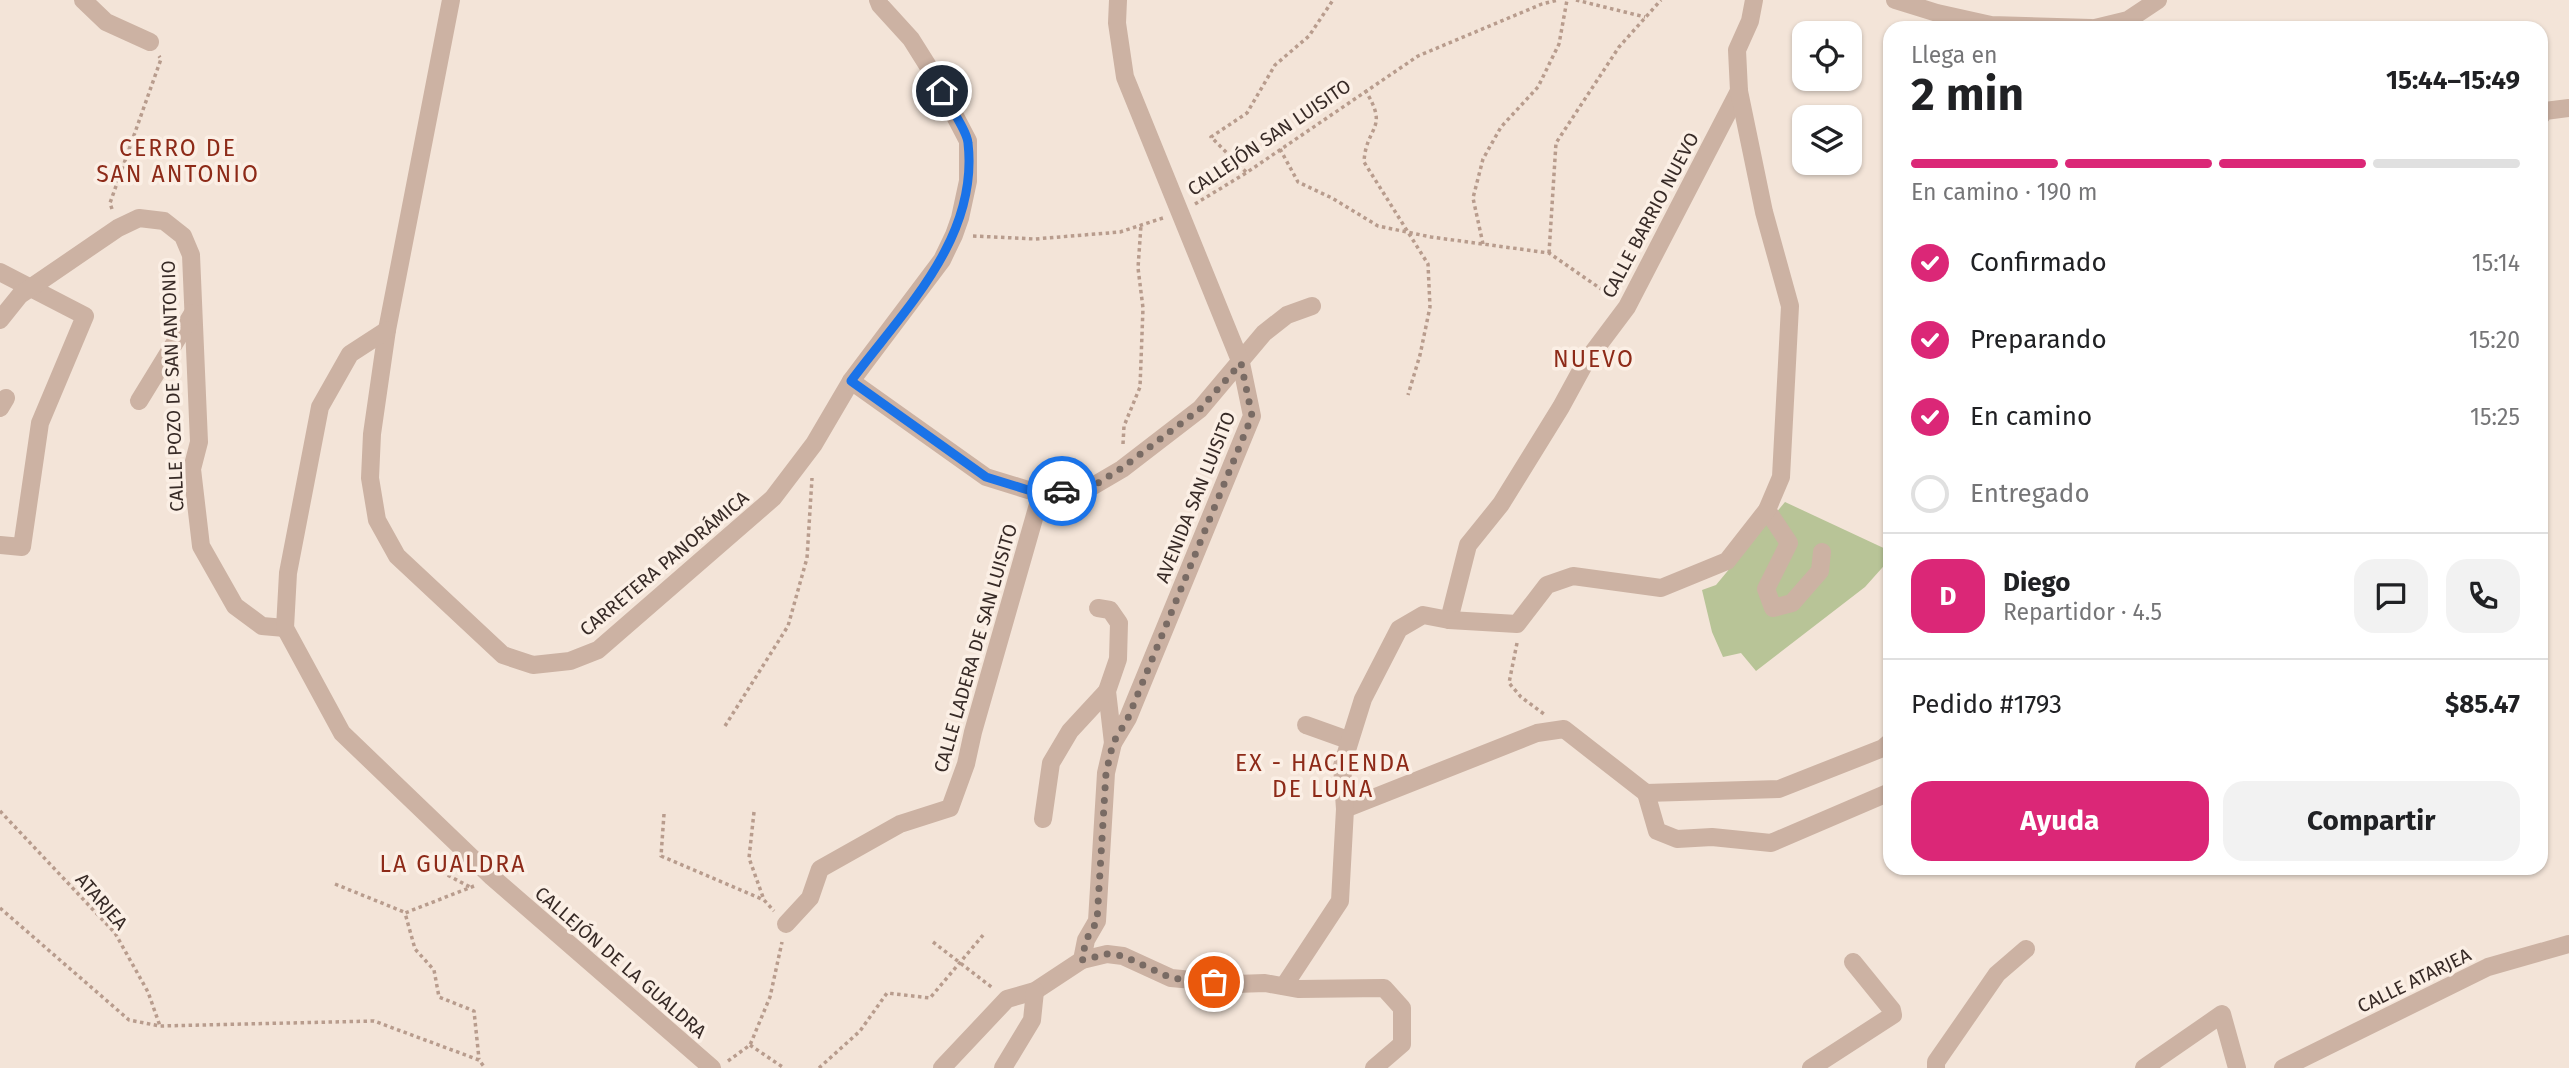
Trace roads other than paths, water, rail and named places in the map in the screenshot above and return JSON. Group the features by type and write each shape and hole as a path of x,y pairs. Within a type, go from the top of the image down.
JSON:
{"street":[{"path":"83,0 106,22 150,42"},
{"name":"CARRETERA PANORÁMICA","path":"451,0 387,330 372,434 370,478 377,520 397,556 503,655 533,665 570,661 598,650 773,498 814,444 851,381 942,260 960,218 968,181 968,141 918,51 878,0"},
{"name":"AVENIDA SAN LUISITO","path":"1082,960 1086,940 1097,921 1106,773 1113,743 1128,718 1252,416 1241,363 1125,78 1117,23 1118,0"},
{"path":"1284,986 1340,901 1345,809 1342,766 1363,699 1398,629 1423,615 1448,620 1517,624 1547,585 1573,576 1661,588 1727,561 1767,510 1781,477 1790,306 1764,212 1740,91 1737,50 1750,21 1755,0"},
{"path":"1895,0 1934,6 1977,21"},
{"path":"2124,21 2158,0"},
{"name":"CALLE BARRIO NUEVO","path":"1448,620 1468,545 1501,504 1585,363 1627,307 1740,91"},
{"path":"2548,111 2569,108"},
{"name":"CALLE POZO DE SAN ANTONIO","path":"0,320 20,295 118,228 139,218 164,221 183,236 191,255 199,442 192,469 201,547 235,606 262,626 285,628"},
{"path":"0,272 85,316 40,423 22,547 0,545"},
{"path":"851,381 986,477 1041,494 1093,486 1122,468 1200,409 1264,333 1287,315 1312,306"},
{"path":"139,401 193,313"},
{"path":"285,628 288,573 320,407 351,354 387,330"},
{"name":"CALLE LADERA DE SAN LUISITO","path":"786,924 810,898 820,869 900,824 950,808 966,764 972,732 1041,494"},
{"path":"1767,510 1789,543 1766,589 1773,608 1792,603 1820,571 1822,552"},
{"path":"1043,819 1051,763 1070,731 1107,691 1118,659 1119,623 1110,610 1098,608"},
{"name":"CALLEJÓN DE LA GUALDRA","path":"285,628 342,733 492,877 712,1068"},
{"path":"1107,691 1113,743"},
{"path":"1306,725 1349,740"},
{"path":"1345,809 1537,733 1564,729 1646,793 1657,831 1676,839 1712,837 1771,843 1883,795"},
{"path":"1646,793 1779,789 1883,748"},
{"name":"CALLE ATARJEA","path":"2283,1068 2487,967 2569,944"},
{"path":"1936,1068 1936,1062 1997,974 2026,949"},
{"path":"942,1068 1007,999 1035,991 1082,960 1107,954 1123,956 1171,978 1236,984 1265,983 1298,989 1384,988 1402,1008 1402,1044 1374,1068"},
{"path":"1811,1068 1893,1015 1892,1010 1853,962"},
{"path":"1003,1068 1032,1020 1035,991"},
{"path":"2144,1068 2222,1014 2237,1068"}],"district":[{"name":"CERRO DE SAN ANTONIO","path":"178,161"},
{"name":"NUEVO","path":"1594,359"},
{"name":"EX - HACIENDA DE LUNA","path":"1323,776"},
{"name":"LA GUALDRA","path":"453,864"}]}
